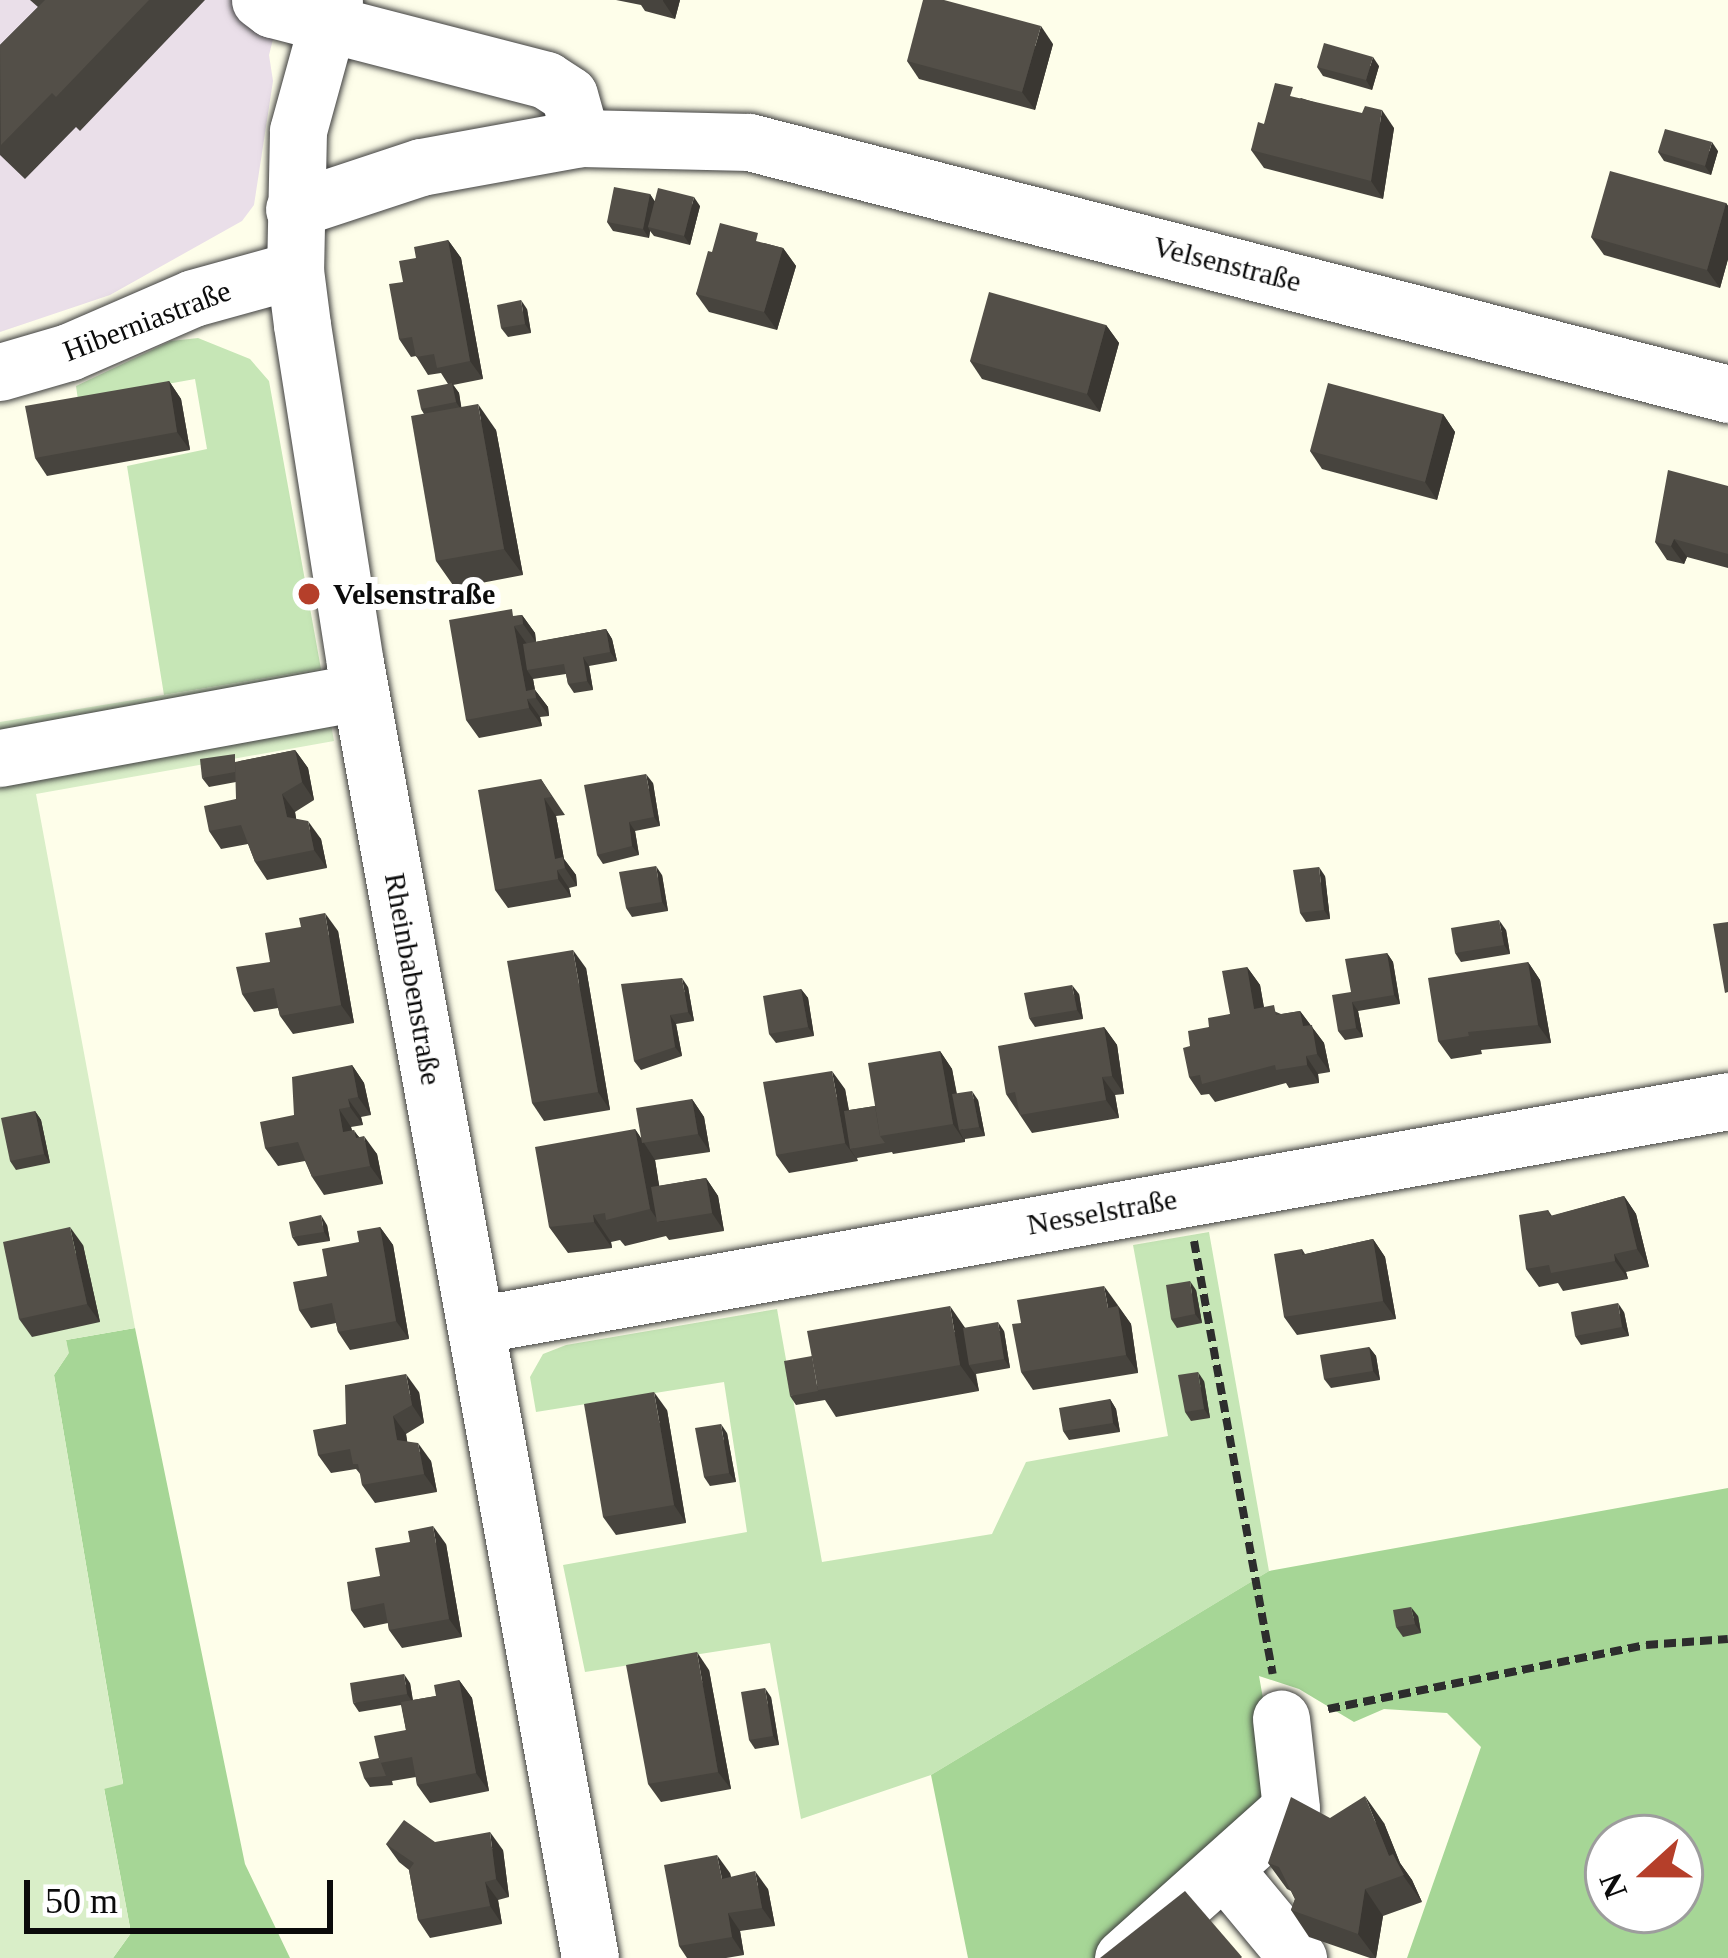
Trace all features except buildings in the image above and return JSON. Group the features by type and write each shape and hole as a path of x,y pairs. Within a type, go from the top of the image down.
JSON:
{"street":[{"path":"260,0 272,9 330,10 546,80 569,95 581,138"},
{"name":"Rheinbabenstraße","path":"330,10 298,131 295,270 360,692 590,1958"},
{"name":"Velsenstraße","path":"294,209 421,166 581,138 749,142 1728,394"},
{"name":"Hiberniastraße","path":"0,372 69,352 193,298 295,270"},
{"path":"0,758 360,692"},
{"name":"Nesselstraße","path":"476,1325 1728,1101"},
{"path":"1123,1958 1292,1808 1281,1719"},
{"path":"1224,1869 1298,1958"}],"path":[{"path":"1186,1197 1281,1719 1646,1645 1728,1639"}],"shaded area":[{"path":"0,0 283,0 269,55 273,81 254,205 242,221 110,295 0,332"}],"green space":[{"path":"198,338 250,359 269,381 321,669 164,695 127,466 207,449 195,379 78,400 76,386 171,341"},
{"path":"321,669 334,741 36,794 135,1328 66,1340 69,1353 54,1375 123,1784 104,1789 131,1933 113,1958 0,1958 0,722"},
{"path":"1209,1232 1269,1571 931,1775 801,1819 770,1643 585,1672 563,1565 747,1532 724,1382 536,1412 530,1377 543,1354 566,1345 777,1309 822,1562 992,1534 1026,1462 1168,1436 1133,1245"},
{"path":"135,1328 245,1864 290,1958 113,1958 131,1933 104,1788 123,1783 54,1375 68,1354 66,1340"},
{"path":"1728,1488 1728,1958 1407,1958 1481,1747 1447,1713 1384,1709 1354,1722 1299,1689 1259,1676 1280,1793 1095,1958 968,1958 931,1775 1269,1571"}],"place":[{"name":"Velsenstraße","path":"309,594"}]}
